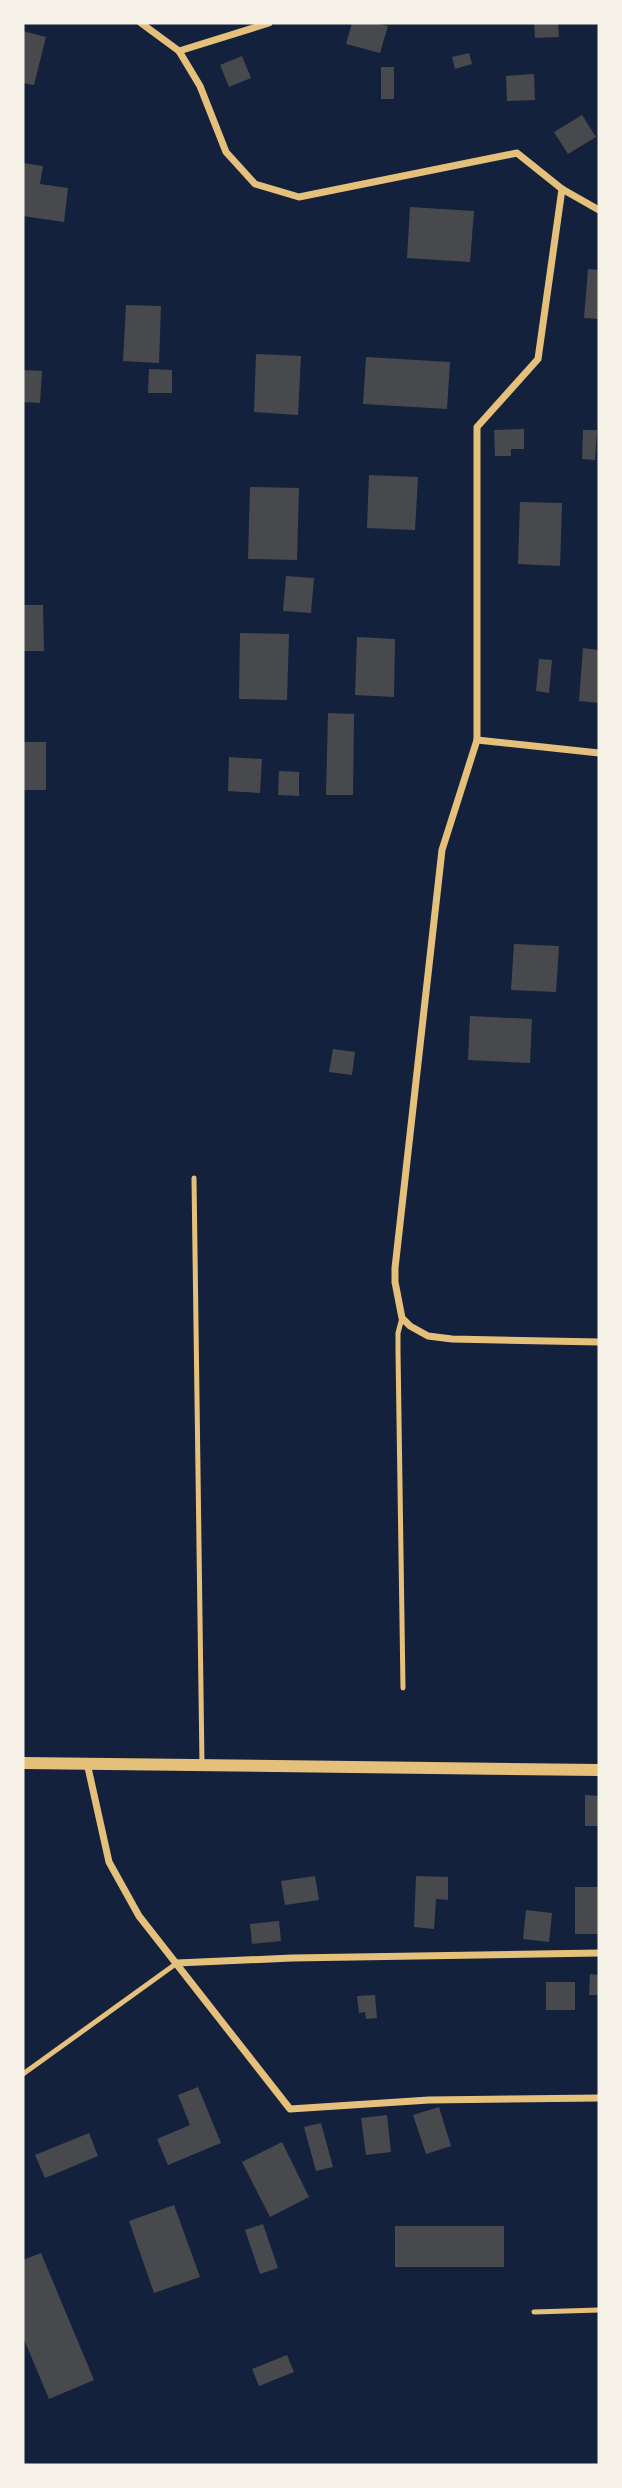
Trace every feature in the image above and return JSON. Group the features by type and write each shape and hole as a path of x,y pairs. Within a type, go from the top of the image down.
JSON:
{"street":[{"path":"141,23 179,51 200,86 226,152 255,184 299,197 517,153 562,190 599,210"},
{"path":"179,51 270,23"},
{"path":"562,190 538,359 477,427 477,740 442,850 395,1282 402,1318 419,1331 439,1338 599,1342"},
{"path":"477,740 599,753"},
{"path":"23,1763 599,1770"},
{"path":"87,1763 109,1861 139,1916 290,2109 429,2100 599,2098"},
{"path":"177,1963 292,1958 599,1953"}],"lane":[{"path":"194,1178 202,1765"},
{"path":"402,1318 398,1333 398,1351 403,1688"},
{"path":"23,2074 177,1963"},
{"path":"534,2312 599,2310"}],"building":[{"path":"352,23 388,26 380,53 346,44"},
{"path":"534,23 558,23 559,37 535,38"},
{"path":"23,31 46,37 34,85 23,83"},
{"path":"469,53 472,64 455,69 452,57"},
{"path":"242,56 251,78 229,87 220,65"},
{"path":"381,67 394,67 394,99 381,99"},
{"path":"534,74 535,100 507,101 506,76"},
{"path":"582,115 596,137 568,154 554,132"},
{"path":"23,163 43,166 40,184 68,188 64,222 23,216"},
{"path":"410,207 474,211 470,262 407,258"},
{"path":"588,269 599,270 599,319 584,318"},
{"path":"126,305 161,306 159,363 123,361"},
{"path":"256,354 301,356 298,415 254,412"},
{"path":"366,357 450,362 447,409 363,404"},
{"path":"149,369 172,370 172,393 148,393"},
{"path":"23,370 42,371 40,403 23,402"},
{"path":"524,429 524,449 511,449 511,456 495,456 494,430"},
{"path":"583,430 597,430 595,460 582,459"},
{"path":"369,475 418,477 415,530 367,528"},
{"path":"250,487 299,488 297,560 248,559"},
{"path":"520,502 562,503 560,566 518,564"},
{"path":"286,576 314,578 311,613 283,611"},
{"path":"23,605 43,605 44,651 23,651"},
{"path":"240,633 289,634 287,700 239,699"},
{"path":"357,637 395,639 394,697 355,695"},
{"path":"583,648 599,650 599,703 579,701"},
{"path":"539,659 552,660 549,693 536,691"},
{"path":"328,713 354,714 353,795 326,795"},
{"path":"23,742 46,742 46,790 23,790"},
{"path":"229,757 262,759 260,793 228,791"},
{"path":"279,771 299,772 299,796 278,795"},
{"path":"514,944 559,946 556,992 511,990"},
{"path":"470,1016 532,1019 530,1063 468,1060"},
{"path":"333,1049 355,1052 352,1075 329,1072"},
{"path":"585,1795 599,1796 599,1826 585,1826"},
{"path":"315,1876 319,1900 285,1905 281,1881"},
{"path":"416,1876 448,1877 448,1900 436,1899 434,1929 414,1927"},
{"path":"575,1887 599,1887 599,1934 575,1934"},
{"path":"526,1910 552,1913 549,1942 523,1939"},
{"path":"279,1921 281,1941 252,1944 250,1924"},
{"path":"590,1974 599,1975 599,1995 589,1995"},
{"path":"546,1982 575,1982 575,2010 546,2010"},
{"path":"375,1995 377,2018 366,2019 365,2012 359,2013 357,1996"},
{"path":"198,2087 221,2143 168,2165 157,2139 190,2125 178,2095"},
{"path":"439,2107 451,2146 426,2154 413,2115"},
{"path":"387,2115 391,2152 366,2155 361,2118"},
{"path":"321,2123 333,2167 316,2171 304,2127"},
{"path":"89,2133 98,2156 45,2178 35,2155"},
{"path":"282,2142 309,2197 270,2217 242,2162"},
{"path":"174,2205 200,2277 154,2293 129,2221"},
{"path":"263,2224 278,2268 260,2274 245,2230"},
{"path":"395,2226 504,2226 504,2267 395,2267"},
{"path":"41,2253 94,2380 49,2399 23,2337 23,2260"},
{"path":"287,2355 294,2372 259,2386 252,2369"}]}
